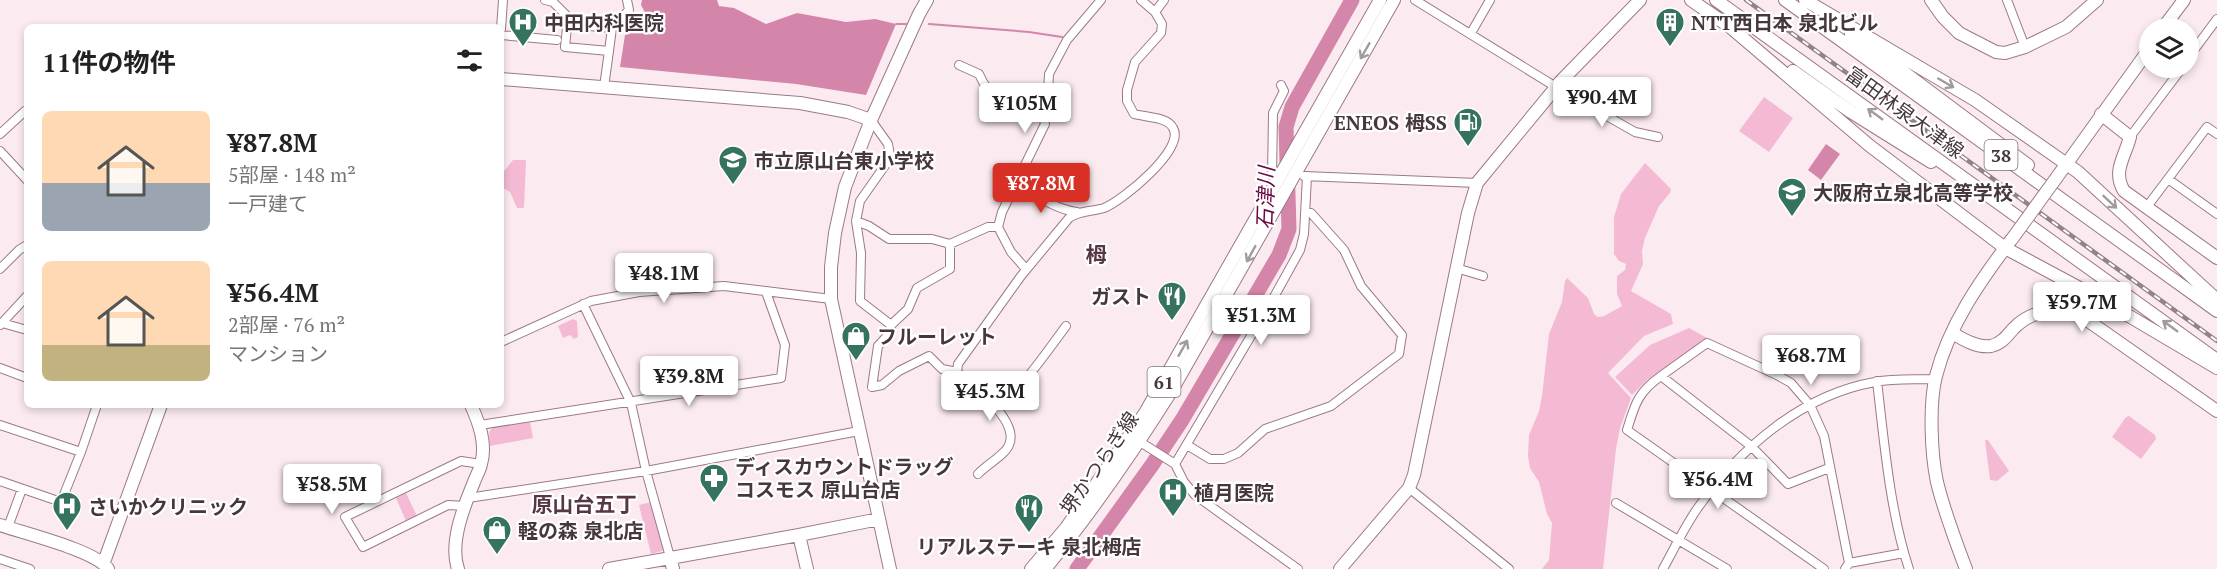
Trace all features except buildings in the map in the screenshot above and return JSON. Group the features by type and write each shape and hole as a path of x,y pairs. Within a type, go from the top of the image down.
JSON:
{"main road":[{"path":"890,569 831,299 831,267 837,217 845,187 871,120 927,0"},
{"name":"堺かつらぎ線","path":"1031,569 1139,442 1174,364 1277,178 1300,143 1380,0"},
{"name":"堺かつらぎ線","path":"1045,569 1074,533 1139,442 1222,305 1279,202 1301,173 1394,0"},
{"path":"1340,569 1409,488 1414,475 1456,268 1477,183 1556,87 1640,0"},
{"path":"1691,0 1851,112 1917,155 1982,190"},
{"name":"富田林泉大津線","path":"1716,0 2217,360"},
{"name":"富田林泉大津線","path":"1785,0 2217,311"},
{"path":"1803,0 2013,153 2128,247"},
{"path":"1803,0 1975,100 2078,172 2217,300"},
{"path":"1931,0 1943,17 1959,33 2000,53 2025,47 2066,27 2097,0"},
{"path":"2170,18 2184,0"},
{"path":"1730,27 1870,146 2009,243 2217,368"},
{"path":"1966,569 1944,509 1937,481 1931,434 1935,378 1952,333 1969,298 2139,63"},
{"path":"504,79 800,103 848,112 871,120"},
{"path":"2101,114 2130,137 2118,170 2118,178 2124,191 2217,258"},
{"path":"1952,333 1980,346 1990,346 1998,344 2022,321 2034,315 2055,310 2078,313 2217,411"},
{"path":"4,526 79,551 106,566 160,408"},
{"path":"458,569 456,543 467,502 481,464 483,444 480,425 472,408"},
{"path":"609,569 672,563 879,519"},
{"path":"799,536 807,569"}],"street":[{"path":"501,24 503,0"},
{"path":"545,0 554,2 568,17 565,47 609,51"},
{"path":"604,87 612,28 629,10 627,0"},
{"path":"1026,269 1011,252 998,227 1002,212 1045,124 1043,116 1047,108 1049,75 1067,40 1101,0"},
{"path":"1017,183 1052,205 1067,210 1077,212 1105,208 1154,170 1173,147 1174,128 1168,122 1134,114 1127,101 1126,90 1135,62 1161,33 1162,24 1155,12 1141,0"},
{"path":"1155,12 1164,0"},
{"path":"1415,0 1556,87 1635,132 1658,137"},
{"path":"1471,33 1490,0"},
{"path":"2007,0 2025,47"},
{"path":"2199,43 2217,19"},
{"path":"567,24 612,28"},
{"path":"504,35 557,40"},
{"path":"959,65 979,74 984,87 1010,106 1043,116"},
{"path":"2130,137 2174,78"},
{"path":"1281,85 1284,91 1273,113 1277,178 1301,173 1477,183"},
{"path":"0,134 24,113"},
{"path":"871,120 888,144 890,156 860,201 856,221 861,253 860,301 891,325"},
{"path":"2146,208 2207,127 2217,134"},
{"path":"0,151 24,177"},
{"path":"1173,463 1187,445 1300,250 1306,213 1301,173"},
{"path":"2168,179 2217,214"},
{"path":"957,372 958,364 1026,269 1069,218 1077,212"},
{"path":"1187,445 1210,459 1224,459 1238,453 1265,429 1331,406 1399,354 1402,335 1361,286 1344,250 1311,213 1306,213"},
{"path":"856,221 869,226 889,239 932,238 950,244 988,227 998,227"},
{"path":"950,244 950,269 917,288 908,309 891,325 889,334 878,346 872,387 882,385 899,372 929,356 942,369 957,372 993,405 1004,418 1009,430 1009,445 978,474"},
{"path":"0,269 24,247"},
{"path":"1456,268 1483,276"},
{"path":"504,341 583,304 601,298 639,292 724,286 831,299"},
{"path":"480,425 781,378 785,345 766,292"},
{"path":"24,299 1,324 24,329"},
{"path":"583,304 631,403 645,471 672,563"},
{"path":"993,405 1011,378 1024,379 1031,375 1066,326"},
{"path":"1824,569 1627,430 1635,406 1646,386 1707,343 1777,375 1791,384 1810,405 1824,436 1847,566 1904,553"},
{"path":"0,368 24,377"},
{"path":"1661,376 1751,447 1788,484 1829,468"},
{"path":"1663,569 1697,510 1712,490 1751,447 1789,417 1848,388 1877,381 1935,378"},
{"path":"1877,381 1889,475 1909,569"},
{"path":"0,481 61,502 96,408"},
{"path":"0,425 81,452"},
{"path":"481,464 461,461 345,517 363,547 448,505 859,431"},
{"path":"1139,442 1173,463 1195,495 1298,569"},
{"path":"1409,488 1509,569"},
{"path":"4,526 22,489"},
{"path":"1616,503 1727,569"},
{"path":"0,560 30,569"}],"shaded area":[{"path":"642,0 717,0 719,6 734,8 766,24 797,13 846,22 875,19 896,24 866,95 796,84 620,67 625,35 647,28 650,22 641,5"},
{"path":"1764,97 1793,118 1769,152 1739,131"},
{"path":"1826,144 1840,154 1821,180 1808,170"},
{"path":"513,160 526,160 524,208 517,208 510,192 504,189 504,171"},
{"path":"1645,163 1671,189 1659,206 1645,238 1642,251 1643,264 1631,291 1671,314 1673,324 1644,336 1608,373 1631,398 1620,428 1616,449 1603,569 1542,569 1549,560 1552,523 1547,514 1539,482 1530,468 1528,456 1529,435 1539,411 1542,396 1549,334 1562,302 1567,278 1588,298 1594,314 1598,317 1622,306 1617,294 1617,276 1625,270 1626,264 1619,261 1614,254 1614,217 1621,194"},
{"path":"573,319 577,321 578,337 574,339 570,335 563,338 558,326"},
{"path":"1689,328 1707,338 1647,380 1632,395 1615,377 1650,345"},
{"path":"2129,416 2155,435 2156,439 2141,459 2112,437"},
{"path":"530,422 533,438 490,446 489,432 493,427"},
{"path":"1985,440 1988,440 2009,471 1997,481 1990,480"},
{"path":"406,493 417,516 406,521 396,498"},
{"path":"651,502 664,548 662,551 651,554 639,505"}],"waterway":[{"name":"石津川","path":"1077,569 1182,420 1279,255 1289,229 1286,127 1292,107 1352,0"},
{"path":"896,24 906,24"},
{"path":"929,24 1062,37"}],"railway":[{"path":"1746,0 2217,341"}],"place":[{"name":"中田内科医院","path":"523,48"},
{"name":"NTT西日本 泉北ビル","path":"1670,48"},
{"name":"ENEOS 栂SS","path":"1468,148"},
{"name":"市立原山台東小学校","path":"733,186"},
{"name":"大阪府立泉北高等学校","path":"1792,218"},
{"name":"ガスト","path":"1172,322"},
{"name":"フルーレット","path":"856,362"},
{"name":"ディスカウントドラッグ コスモス 原山台店","path":"714,504"},
{"name":"植月医院","path":"1173,518"},
{"name":"さいかクリニック","path":"67,532"},
{"name":"リアルステーキ 泉北栂店","path":"1029,534"},
{"name":"軽の森 泉北店","path":"497,556"}],"district":[{"name":"栂","path":"1096,254"},
{"name":"原山台五丁","path":"584,504"}]}
